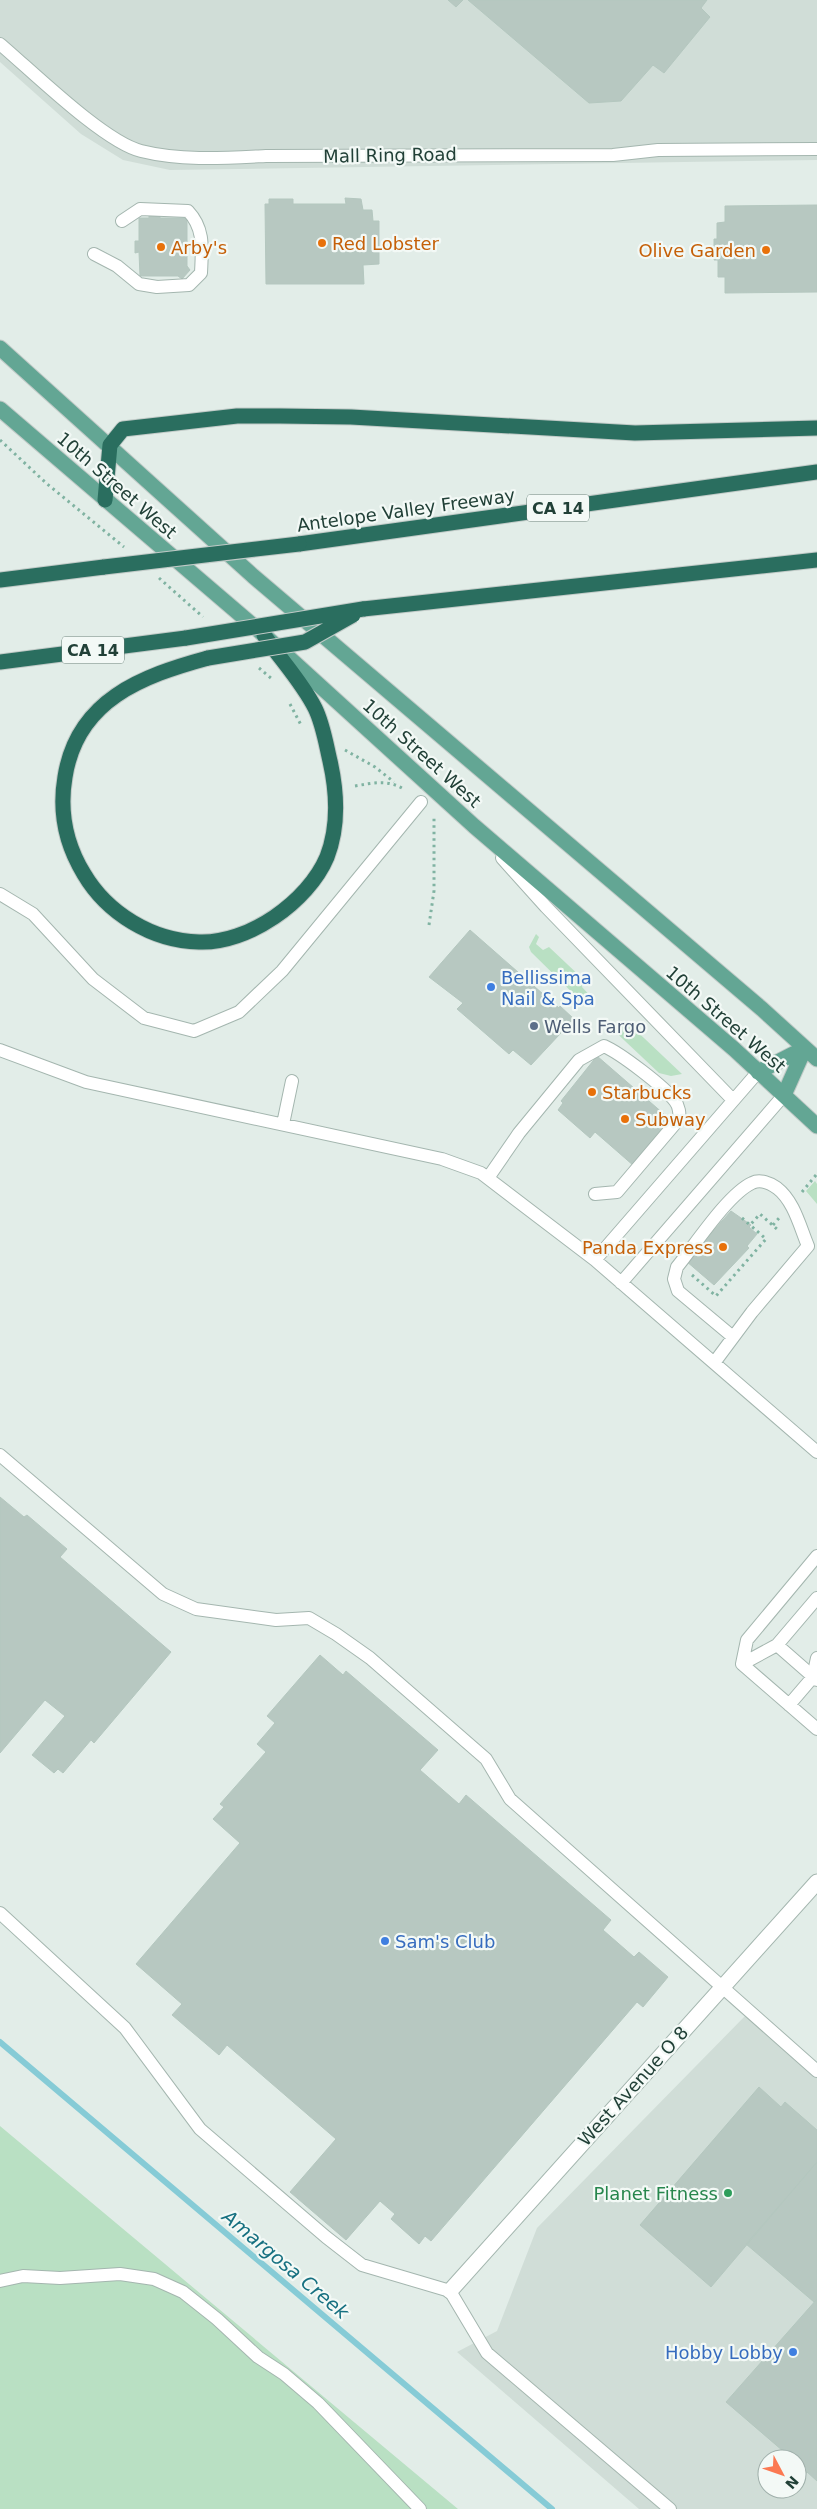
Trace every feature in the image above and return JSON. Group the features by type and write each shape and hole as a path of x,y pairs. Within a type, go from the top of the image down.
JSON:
{"highway":[{"path":"105,500 110,445 123,429 237,416 351,417 635,433 817,428"},
{"name":"Antelope Valley Freeway","path":"0,580 299,544 817,472"},
{"name":"CA 14","path":"0,662 186,638 363,609 817,560"},
{"path":"264,635 315,708 325,736 335,785 336,823 326,857 309,885 289,907 265,924 238,935 200,942 168,937 141,928 101,898 71,852 63,823 62,792 67,762 81,731 102,705 130,685 164,670 208,658 241,653 305,642 363,609"}],"main road":[{"name":"10th Street West","path":"0,348 110,445 253,576 817,1059"},
{"name":"10th Street West","path":"0,409 264,635 474,826 758,1072 817,1126"},
{"path":"758,1072 805,1048"},
{"path":"784,1095 805,1048"}],"street":[{"name":"West Avenue O 8","path":"450,2291 817,1882"}],"lane":[{"name":"Mall Ring Road","path":"0,44 112,138 140,151 175,157 613,155 658,150 817,149"},
{"path":"94,254 116,266 139,284 157,287 189,285 202,273 203,240 198,221 188,211 140,209 122,221"},
{"path":"0,894 33,914 93,979 144,1018 194,1031 239,1012 282,971 421,802"},
{"path":"474,826 546,907 733,1100"},
{"path":"488,1178 519,1133 579,1060 604,1046 619,1053 675,1101 680,1114 679,1120 617,1192 595,1194"},
{"path":"0,1050 86,1082 442,1159 488,1178 595,1260 817,1452"},
{"path":"595,1260 758,1072"},
{"path":"283,1124 292,1081"},
{"path":"621,1283 784,1095"},
{"path":"714,1363 808,1246 791,1204 778,1189 766,1182 753,1182 738,1192 677,1266 674,1278 678,1290 734,1337"},
{"path":"0,1455 163,1594 196,1609 276,1620 309,1618 370,1658 486,1759 510,1799 817,2071"},
{"path":"742,1664 747,1640 817,1556"},
{"path":"742,1664 777,1645 817,1598"},
{"path":"777,1645 815,1679"},
{"path":"788,1704 815,1679 817,1658"},
{"path":"742,1664 817,1729"},
{"path":"0,1912 124,2028 200,2129 326,2237 362,2265 450,2291 487,2353 670,2509"},
{"path":"0,2281 23,2276 60,2278 120,2274 154,2279 183,2292 258,2358 284,2374 312,2397 420,2509"}],"path":[{"path":"0,440 46,484 142,563 219,633"},
{"path":"241,653 276,685"},
{"path":"286,697 304,732"},
{"path":"345,750 375,767 421,802 440,820"},
{"path":"355,786 373,783 395,783"},
{"path":"429,925 434,891 434,814"},
{"path":"750,1225 760,1214 778,1230"},
{"path":"689,1272 716,1296 766,1239 742,1218"}],"shaded area":[{"path":"0,0 817,0 817,160 170,170 123,160 81,134 0,62"},
{"path":"746,2015 817,2077 817,2509 639,2509 457,2352 497,2331 537,2228"}],"green space":[{"path":"536,934 539,937 536,944 543,950 549,947 584,980 582,987 594,1000 587,1007 531,952 529,947"},
{"path":"626,1021 682,1074 671,1076 659,1073 608,1025"},
{"path":"815,1181 817,1184 817,1204 806,1191"},
{"path":"0,2126 458,2509 0,2509"}],"building":[{"path":"448,0 463,0 456,7"},
{"path":"468,0 707,0 701,8 710,17 664,73 653,65 621,101 589,103"},
{"name":"Red Lobster","path":"345,198 361,199 363,210 372,210 373,221 379,221 379,264 363,265 364,284 266,284 265,204 269,204 269,199 293,199 293,204 346,204"},
{"name":"Olive Garden","path":"817,205 817,292 725,293 725,277 718,277 718,260 714,260 714,239 717,239 717,223 725,222 725,206"},
{"name":"Arby's","path":"149,212 160,212 160,218 187,218 187,266 190,270 182,279 178,276 140,276 139,252 135,253 135,241 139,241 139,218 149,218"},
{"path":"470,930 574,1019 531,1065 513,1050 509,1054 457,1009 463,1003 429,977"},
{"path":"597,1056 672,1121 634,1166 595,1132 590,1138 558,1110 563,1103 561,1101"},
{"name":"Panda Express","path":"731,1211 751,1225 749,1227 757,1234 747,1246 749,1248 714,1285 686,1261"},
{"path":"0,1497 24,1517 27,1515 67,1549 60,1557 171,1652 94,1743 91,1740 63,1773 58,1769 54,1773 32,1755 65,1716 45,1700 0,1753"},
{"name":"Sam's Club","path":"320,1655 343,1675 346,1671 438,1750 420,1770 459,1804 466,1795 611,1920 603,1930 634,1957 639,1952 668,1977 643,2007 637,2002 431,2241 425,2236 419,2244 391,2219 395,2214 380,2201 346,2240 290,2192 336,2139 227,2045 219,2055 172,2015 182,2004 136,1964 240,1843 213,1819 224,1807 220,1804 266,1752 257,1744 275,1723 267,1716"},
{"name":"Planet Fitness","path":"759,2087 781,2107 785,2102 817,2130 817,2162 711,2287 640,2225"},
{"path":"817,2162 817,2299 814,2302 746,2244"},
{"name":"Hobby Lobby","path":"817,2299 817,2481 807,2472 807,2449 781,2449 726,2402"}],"waterway":[{"name":"Amargosa Creek","path":"0,2042 552,2509"}],"place":[{"name":"Red Lobster","path":"322,243"},
{"name":"Arby's","path":"161,247"},
{"name":"Olive Garden","path":"766,250"},
{"name":"Bellissima Nail & Spa","path":"491,987"},
{"name":"Wells Fargo","path":"534,1026"},
{"name":"Starbucks","path":"592,1092"},
{"name":"Subway","path":"625,1119"},
{"name":"Panda Express","path":"723,1247"},
{"name":"Sam's Club","path":"385,1941"},
{"name":"Planet Fitness","path":"728,2193"},
{"name":"Hobby Lobby","path":"793,2352"}]}
